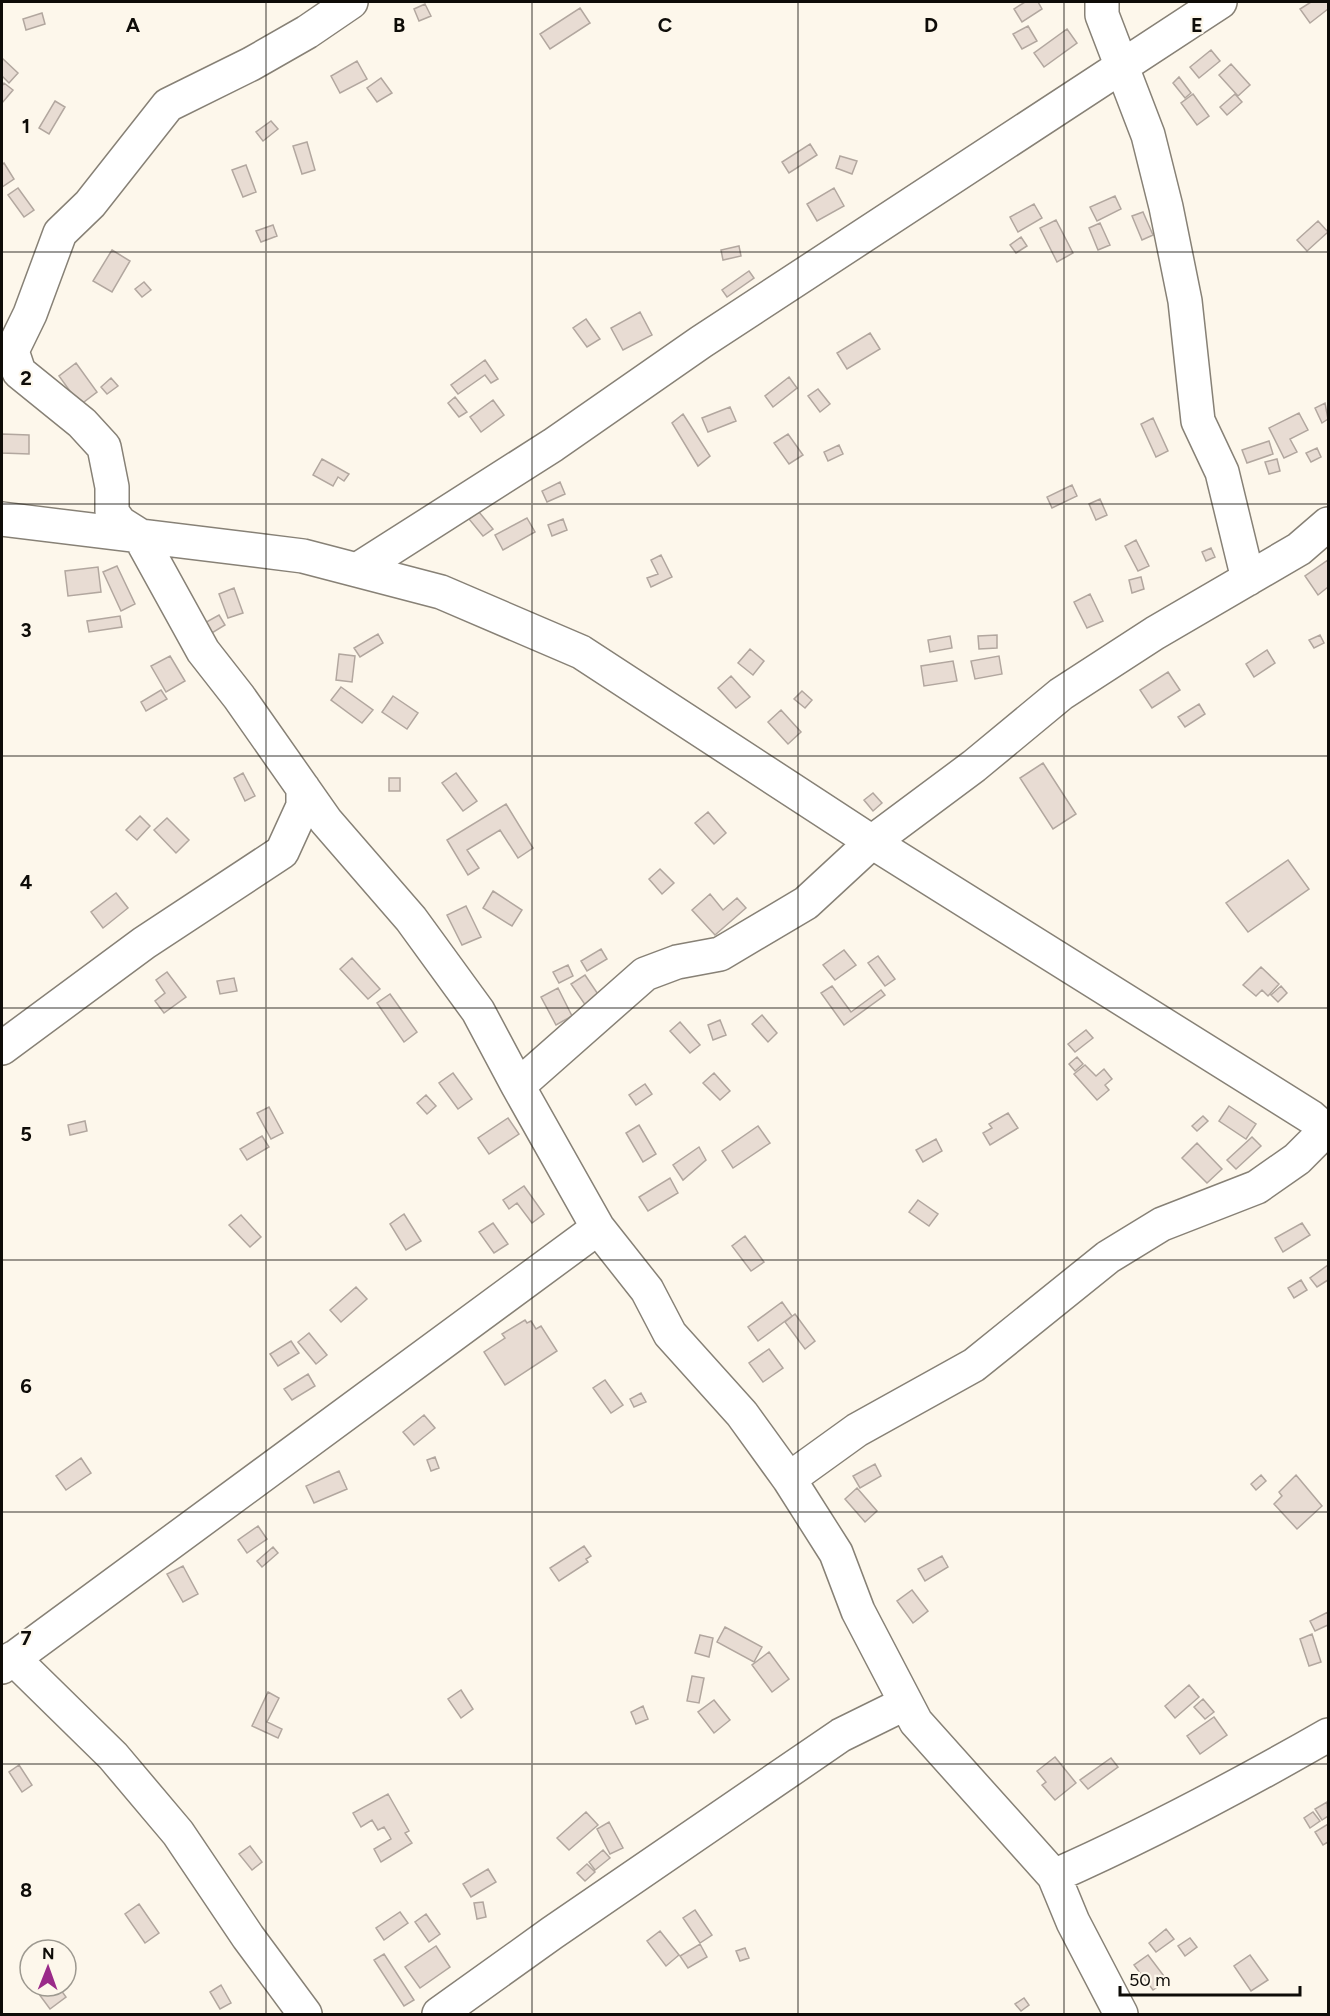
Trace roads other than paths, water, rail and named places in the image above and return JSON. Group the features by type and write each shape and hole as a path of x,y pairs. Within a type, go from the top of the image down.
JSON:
{"street":[{"path":"351,2 307,32 168,105 90,204 60,233 30,314 7,358 19,372 82,423 104,447 112,487 112,512 120,523 139,535 203,651 239,697 326,821 411,919 478,1011 598,1228 647,1290 670,1334 742,1414 789,1479 836,1553 858,1611 916,1722 1054,1876 1073,1922 1121,2014"},
{"path":"1102,2 1102,15 1148,135 1166,207 1185,301 1198,421 1222,472 1248,579"},
{"path":"357,570 553,445 701,342 1220,2"},
{"path":"2,519 303,556 441,592 581,652 872,842 1324,1121 1297,1159 1257,1187 1162,1224 1108,1257 974,1365 857,1430 789,1479"},
{"path":"518,1086 645,974 677,962 720,954 806,903 872,842 974,766 1061,694 1155,633 1299,549 1329,524"},
{"path":"2,1048 144,944 282,852 303,806 303,788"},
{"path":"305,2014 248,1937 178,1833 113,1756 7,1662 598,1228"},
{"path":"439,2014 552,1933 841,1735 906,1703"},
{"path":"1054,1876 1149,1834 1329,1735"}]}
